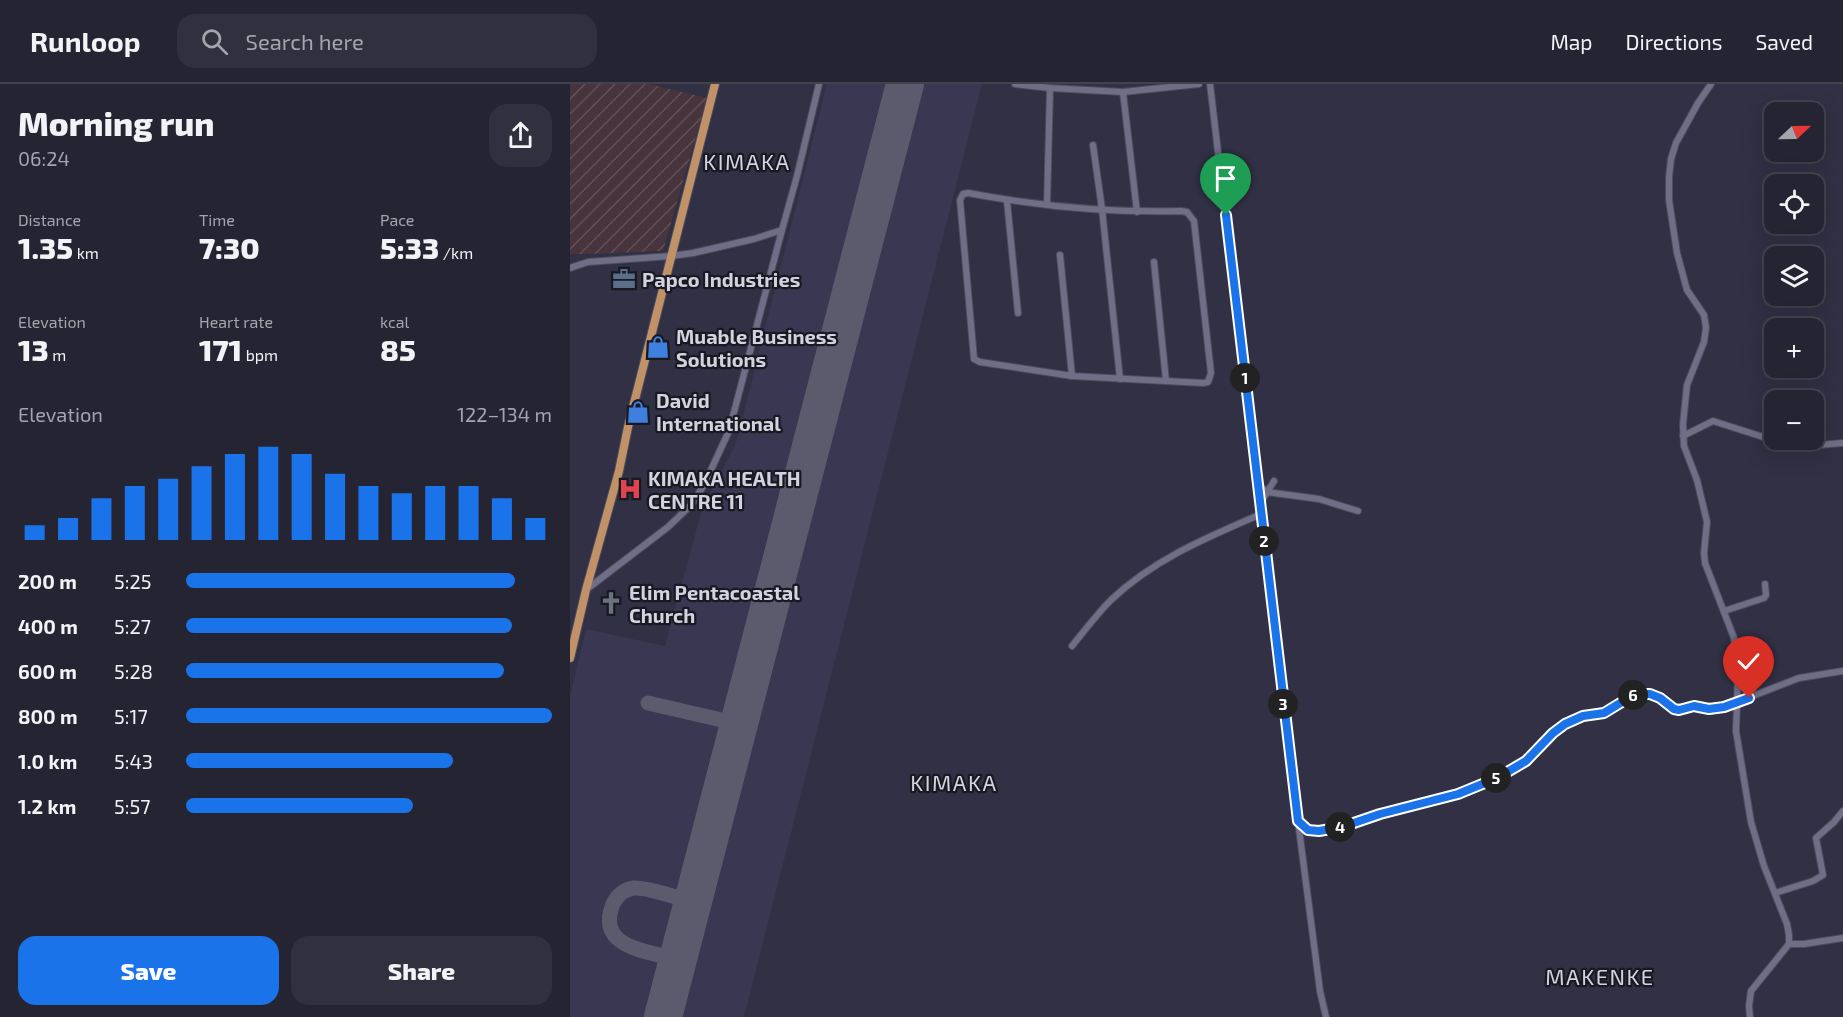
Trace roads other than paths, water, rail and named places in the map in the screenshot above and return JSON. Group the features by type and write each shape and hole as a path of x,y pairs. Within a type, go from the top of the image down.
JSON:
{"main road":[{"path":"570,658 715,84"}],"street":[{"path":"586,590 668,527 691,505 704,485 729,431 797,177 819,84"},
{"path":"1015,84 1050,88 1097,87 1124,92 1198,84"},
{"path":"1210,84 1298,821 1320,991 1326,1017"},
{"path":"1711,84 1676,143 1671,159 1669,200 1677,253 1688,290 1704,315 1706,328 1704,342 1687,385 1684,404 1684,446 1697,480 1707,522 1705,563 1734,638 1738,676 1736,731 1750,822 1789,935 1789,944 1751,991 1750,1017"},
{"path":"1047,204 1050,88"},
{"path":"1124,92 1137,212"},
{"path":"1093,146 1120,379"},
{"path":"968,193 1007,201 1137,212 1187,212 1194,221 1211,373 1208,382 1072,376 980,362 974,359 960,200 963,194 968,193"},
{"path":"1007,201 1018,314"},
{"path":"570,268 588,262 671,256 754,239 782,230"},
{"path":"1060,255 1072,376"},
{"path":"1154,262 1166,381"},
{"path":"1683,436 1713,421 1785,444 1806,447 1843,443"},
{"path":"1259,504 1274,481"},
{"path":"1257,483 1267,492 1319,499 1358,511"},
{"path":"1072,646 1111,600 1158,563 1181,550 1261,514"},
{"path":"1724,611 1764,598 1765,584"},
{"path":"1298,821 1308,830 1319,831 1342,827 1380,814 1458,794 1497,778 1526,761 1565,724 1583,716 1604,713 1635,694 1650,694 1660,698 1674,709 1694,706 1709,709 1724,707 1799,678 1843,671"},
{"path":"1775,893 1813,881 1823,874 1816,838 1843,811"},
{"path":"1789,944 1843,938"}],"place":[{"name":"Papco Industries","path":"624,279"},
{"name":"Muable Business Solutions","path":"658,347"},
{"name":"David International","path":"638,412"},
{"name":"KIMAKA HEALTH CENTRE 11","path":"630,489"},
{"name":"Elim Pentacoastal Church","path":"611,603"}],"district":[{"name":"KIMAKA","path":"747,161"},
{"name":"KIMAKA","path":"954,782"},
{"name":"MAKENKE","path":"1600,976"}]}
